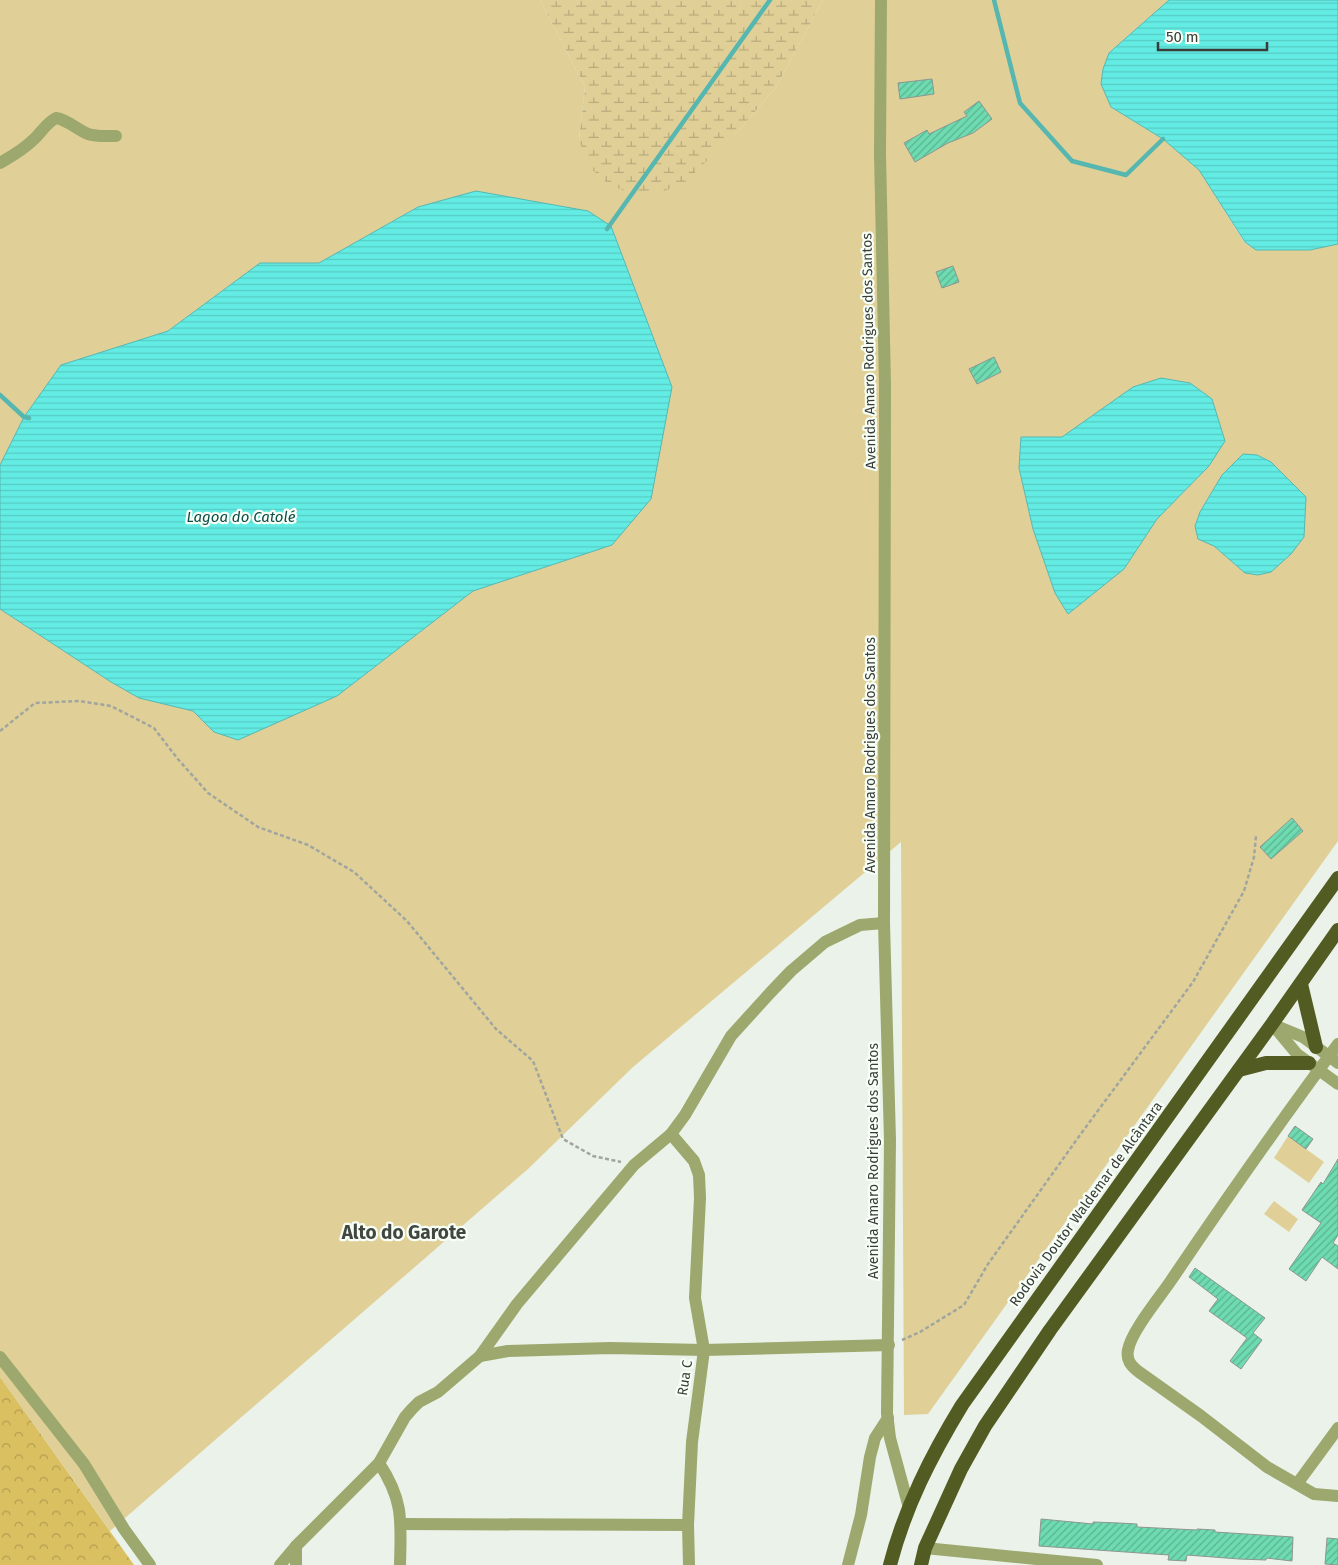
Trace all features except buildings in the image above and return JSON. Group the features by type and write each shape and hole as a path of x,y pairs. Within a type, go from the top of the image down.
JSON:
{"highway":[{"name":"Rodovia Doutor Waldemar de Alcântara","path":"890,1565 908,1508 935,1449 962,1405 1338,878"},
{"path":"921,1565 926,1548 961,1469 985,1426 1050,1330 1338,930"},
{"path":"1300,984 1316,1047"},
{"path":"1239,1070 1266,1063 1314,1067"}],"street":[{"name":"Avenida Amaro Rodrigues dos Santos","path":"881,0 880,154 885,384 884,923 890,1140 888,1418 890,1438 908,1508"},
{"path":"0,163 18,153 44,130 50,121 56,118 63,119 87,133 100,137 116,136"},
{"path":"280,1565 296,1546 379,1463 405,1417 418,1402 445,1386 480,1356 523,1296 634,1165 671,1134 685,1115 732,1036 744,1020 791,971 825,942 860,925 884,923"},
{"path":"1272,1024 1303,1037 1334,1059"},
{"path":"1272,1024 1297,1054 1338,1084"},
{"path":"1334,1059 1338,1044"},
{"path":"1334,1059 1314,1067 1138,1329 1128,1350 1128,1358 1131,1366 1138,1372 1268,1466 1314,1494 1338,1496"},
{"path":"480,1356 508,1351 610,1348 704,1350 695,1298 699,1175 694,1161 671,1134"},
{"name":"Rua C","path":"689,1565 688,1524 692,1442 704,1350 889,1346"},
{"path":"0,1357 84,1464 124,1529 150,1565"},
{"path":"848,1565 861,1516 870,1457 875,1438 888,1418"},
{"path":"1297,1484 1338,1428"},
{"path":"379,1463 394,1488 400,1508 400,1565"},
{"path":"401,1524 688,1524"},
{"path":"296,1546 296,1565"},
{"path":"926,1548 1097,1565"}],"path":[{"path":"0,731 35,704 79,701 111,706 154,728 208,793 258,827 308,845 354,872 407,920 496,1029 533,1061 563,1139 593,1156 634,1165"},
{"path":"889,1346 920,1332 964,1305 988,1264 1074,1143 1194,982 1244,892 1254,857 1256,836"}],"green space":[{"path":"0,0 540,0 585,87 579,139 723,145 742,127 776,87 823,0 1169,0 1109,53 1111,107 1163,139 1199,170 1244,242 1256,250 1310,250 1338,244 1338,841 928,1414 904,1415 901,842 633,1067 528,1169 110,1531 0,1377 0,609 111,682 139,698 193,711 214,732 337,696 473,591 612,545 418,207 319,263 260,264 168,331 62,365 0,465","holes":["1021,437 1062,437 1209,466 1157,519 1124,569 1055,593 1033,529 1019,468","1243,454 1245,573 1214,546 1200,512 1222,475"]},
{"path":"540,0 823,0 776,87 742,127 685,182 660,193 634,195 608,184 588,166 579,139 585,87"},
{"path":"1288,1136 1324,1162 1309,1183 1274,1158"},
{"path":"1274,1201 1298,1219 1289,1232 1264,1214"},
{"path":"0,1377 134,1565 0,1565"}],"water":[{"path":"1169,0 1338,0 1338,244 1310,250 1256,250 1245,242 1199,170 1163,139 1111,107 1101,84 1103,69 1109,53"},
{"name":"Lagoa do Catolé","path":"476,191 588,211 611,226 672,387 651,499 612,545 473,591 337,696 238,740 214,732 193,711 139,698 111,682 0,609 0,465 24,417 61,365 168,331 260,263 319,263 418,207"},
{"path":"1161,378 1190,383 1212,399 1225,441 1209,466 1157,519 1124,569 1068,614 1055,593 1033,529 1019,468 1021,437 1062,437 1133,387"},
{"path":"1243,454 1257,455 1271,462 1306,497 1304,537 1291,554 1271,572 1258,575 1245,573 1214,546 1198,539 1195,526 1200,512 1222,475"}],"waterway":[{"path":"607,229 770,0"},
{"path":"994,0 1020,103 1072,161 1126,175 1163,139"},
{"path":"0,395 24,417 29,418"}],"district":[{"name":"Alto do Garote","path":"404,1232"}]}
